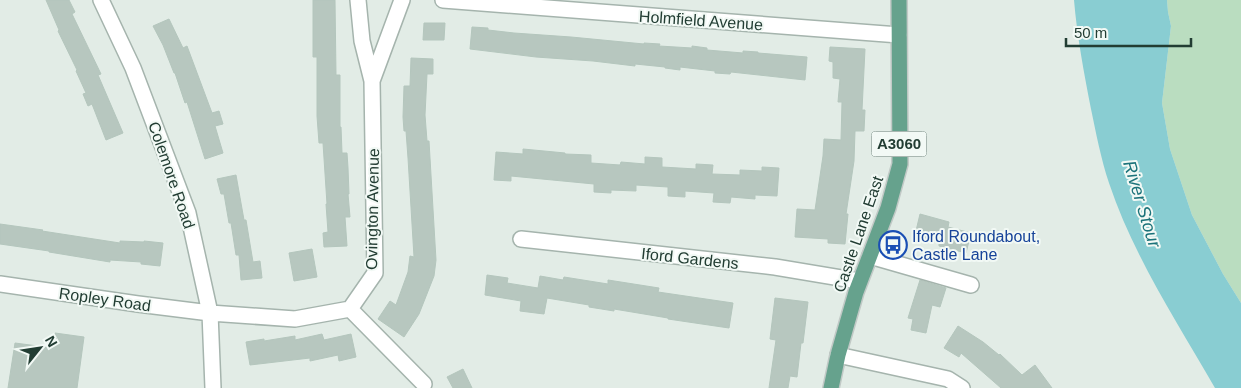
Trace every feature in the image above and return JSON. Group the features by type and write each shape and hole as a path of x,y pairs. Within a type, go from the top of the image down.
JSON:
{"main road":[{"name":"Castle Lane East","path":"831,388 838,355 859,281 888,208 900,164 899,0"}],"street":[{"name":"Colemore Road","path":"101,0 134,68 188,213 210,313 213,388"},
{"name":"Ovington Avenue","path":"350,309 375,273 372,81 362,41 358,0"},
{"name":"Ovington Avenue","path":"372,81 402,0"},
{"name":"Holmfield Avenue","path":"443,0 899,35"},
{"name":"Iford Gardens","path":"521,239 775,267 859,281"},
{"path":"870,256 971,285"},
{"name":"Ropley Road","path":"0,284 210,313"},
{"path":"210,313 295,319 350,309 424,384"},
{"path":"838,355 948,378 962,388"}],"green space":[{"path":"1167,0 1241,0 1241,303 1223,274 1192,215 1170,149 1162,103 1171,26"}],"water":[{"name":"River Stour","path":"1074,0 1167,0 1171,26 1162,103 1170,149 1192,215 1223,274 1241,303 1241,388 1215,388 1157,288 1130,236 1106,174 1097,137 1081,54"}],"building":[{"path":"46,0 69,0 75,12 72,14 101,74 98,75 123,133 106,140 92,104 88,106 83,94 86,93 77,70 58,31"},
{"path":"313,0 335,0 336,75 340,75 342,153 347,153 348,168 350,217 345,217 347,246 324,247 323,233 328,232 327,204 323,143 319,143 317,116 317,57 313,57"},
{"path":"169,19 183,48 187,46 212,113 219,111 223,124 215,126 223,153 205,159 187,102 185,103 175,73 153,26"},
{"path":"424,23 445,23 444,40 423,40"},
{"path":"472,27 514,33 660,44 659,46 692,48 692,46 707,48 707,50 743,53 743,51 758,52 807,57 805,80 731,72 730,74 715,73 715,71 680,67 680,70 635,64 635,66 536,57 470,49"},
{"path":"830,47 865,49 862,110 865,110 864,131 855,131 854,161 846,214 848,214 845,244 828,243 828,239 795,237 797,209 815,210 824,139 841,140 842,102 838,102 840,79 833,78 833,62 829,61"},
{"path":"411,58 433,59 433,74 427,74 425,115 427,141 429,141 436,260 434,276 419,314 404,337 378,319 390,301 396,305 408,272 410,256 414,257 406,131 404,131 403,117 404,86 410,86"},
{"path":"523,149 591,155 591,163 620,165 621,162 645,164 645,157 662,158 662,167 696,169 696,164 713,165 712,174 740,175 740,170 762,171 762,167 779,168 777,196 755,195 755,199 731,197 730,203 713,202 714,193 685,191 685,197 668,196 668,187 636,185 636,191 611,190 611,193 594,192 594,184 511,176 511,181 494,180 496,152 523,154"},
{"path":"236,175 253,262 260,261 262,278 241,280 239,255 236,255 224,194 221,194 217,179"},
{"path":"920,214 949,222 948,227 971,233 966,253 939,246 939,242 915,235"},
{"path":"0,224 120,243 120,241 144,241 163,243 160,266 141,264 141,262 110,260 110,262 0,244"},
{"path":"312,249 317,277 294,281 289,253"},
{"path":"487,275 508,278 507,283 538,288 540,276 563,280 564,277 608,284 608,280 659,288 658,292 733,303 729,328 614,309 614,311 589,307 589,305 547,298 544,314 520,311 521,301 485,295"},
{"path":"920,280 946,288 940,307 932,305 926,333 911,330 913,319 908,318"},
{"path":"775,298 808,302 797,377 790,376 788,388 769,388 776,340 770,339"},
{"path":"958,326 1000,354 1022,375 1035,365 1052,388 1001,388 961,353 959,357 944,348"},
{"path":"55,333 84,337 77,388 8,388 15,343 53,348"},
{"path":"322,334 324,340 351,334 356,357 339,361 338,355 310,361 310,358 250,365 246,342 295,336 295,340"},
{"path":"463,369 472,388 453,388 447,377"}],"place":[{"name":"Iford Roundabout, Castle Lane","path":"893,245"}]}
